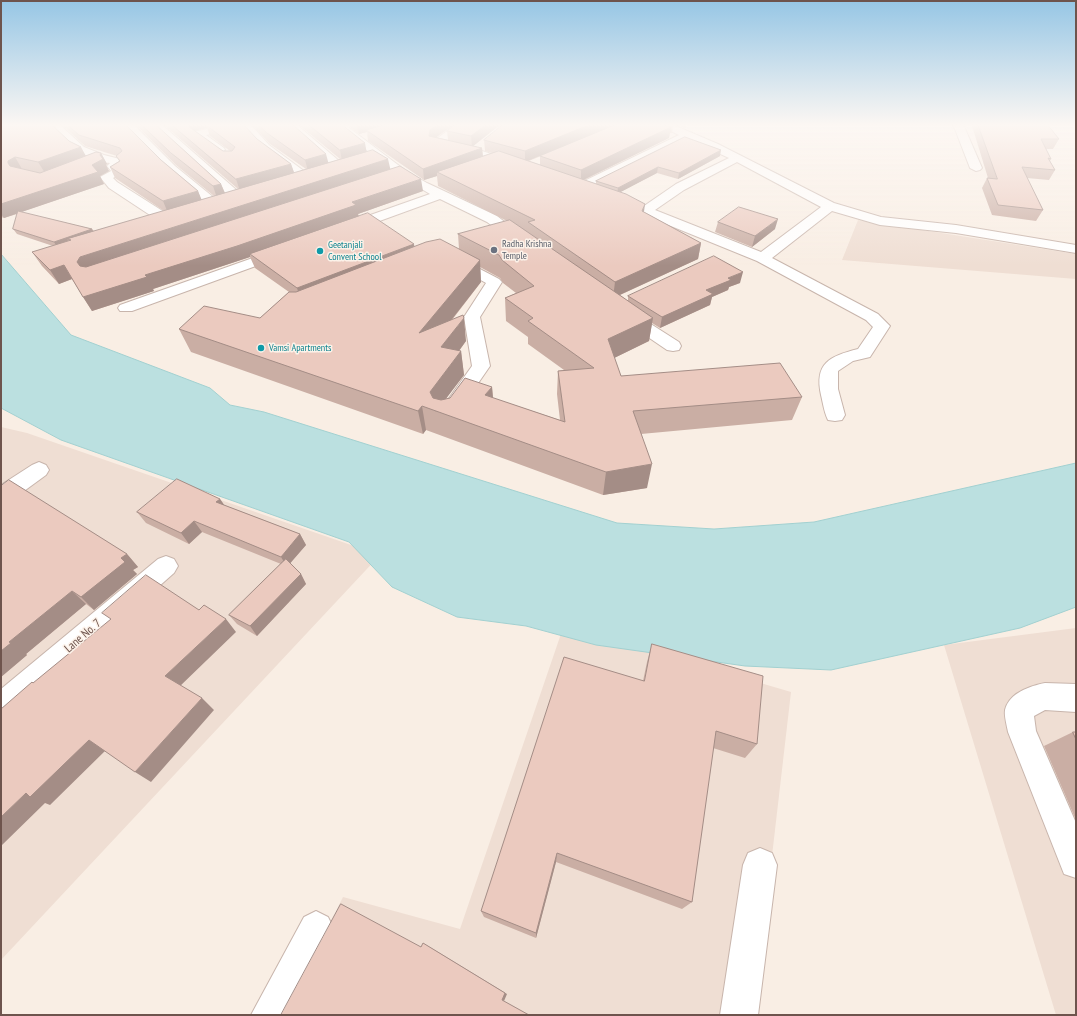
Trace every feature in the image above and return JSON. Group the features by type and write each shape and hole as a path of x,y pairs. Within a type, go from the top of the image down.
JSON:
{"street":[{"path":"118,171 106,177 113,185 167,220"},
{"path":"175,171 214,204"},
{"path":"208,171 237,197"},
{"path":"298,171 306,177"},
{"path":"292,182 329,171"},
{"path":"582,187 614,171"},
{"path":"646,210 680,187 711,171"},
{"path":"763,171 830,206 880,221 956,229 1076,249"},
{"path":"387,178 402,173 423,186 439,188 506,228 531,249"},
{"path":"568,182 646,210 762,258 872,317 882,326 864,353 847,357 829,370 829,389 835,415"},
{"path":"336,232 439,188"},
{"path":"200,209 251,194"},
{"path":"762,258 792,238 830,206"},
{"path":"152,224 181,215"},
{"path":"492,233 506,228"},
{"path":"126,308 291,248"},
{"path":"445,416 481,366 472,317 494,282 449,250"},
{"path":"619,303 673,346"},
{"path":"1,496 39,470"},
{"name":"Lane No. 7","path":"1,707 166,566"},
{"path":"1076,698 1042,696 1029,701 1019,712 1022,732 1076,862"},
{"path":"739,1015 760,865"},
{"path":"270,1015 316,929"}],"shaded area":[{"path":"858,220 1076,254 1076,279 842,260"},
{"path":"1,427 27,433 380,555 1,960"},
{"path":"564,625 791,692 754,1011 761,1015 284,1015 343,897 460,929"},
{"path":"1076,628 1076,1015 1056,1015 944,645"}],"water":[{"path":"1,254 71,335 210,388 230,405 264,412 617,523 714,529 814,522 1076,463 1076,607 1020,628 831,670 745,666 596,645 526,626 457,617 392,587 349,542 61,440 1,408"}],"building":[{"path":"1,171 33,171 40,173 44,171 98,172 1,204"},
{"path":"117,171 175,171 198,191 163,201"},
{"path":"194,171 207,171 221,184 213,186"},
{"path":"227,171 264,171 236,179"},
{"path":"299,171 349,171 80,257 77,262 80,266 86,267 383,171 409,171 421,179 352,202 356,205 237,246 145,275 147,277 83,297 64,265 50,270 32,252 71,240 67,239"},
{"path":"559,171 626,194 645,204 642,211 701,243 615,282 528,222 535,220 437,172"},
{"path":"615,171 650,171 618,188 596,181"},
{"path":"994,171 1024,171 1043,210 998,205 987,178 997,179"},
{"path":"739,207 778,219 755,236 718,222"},
{"path":"18,211 92,229 54,242 13,229"},
{"path":"368,213 414,244 297,288 250,254"},
{"path":"510,220 653,318 608,339 621,376 780,363 802,397 633,411 652,464 606,472 422,406 418,411 179,329 204,306 260,318 289,292 296,292 426,242 440,239 480,260 419,333 463,315 464,318 441,347 461,351 430,392 433,398 441,400 450,398 465,378 492,387 485,395 565,422 558,371 594,368 528,321 533,318 505,298 534,286 502,260 499,255 458,234"},
{"path":"714,256 743,272 728,278 731,280 706,290 713,294 662,317 628,296"},
{"path":"177,479 220,499 216,502 300,534 281,557 194,521 181,533 137,512"},
{"path":"9,480 127,554 121,558 125,562 81,597 72,591 9,642 11,643 1,651 1,486"},
{"path":"286,559 301,574 250,626 229,615"},
{"path":"146,575 199,610 204,605 226,619 165,676 202,698 135,772 89,740 30,797 26,793 1,817 1,709 32,682 33,683 111,619 102,613"},
{"path":"652,644 763,676 757,744 716,731 692,902 557,853 536,933 481,911 564,657 644,681"},
{"path":"1073,732 1076,732 1076,739"},
{"path":"341,904 421,947 423,943 505,993 502,1000 529,1015 281,1015"}],"place":[{"name":"Radha Krishna Temple","path":"494,250"},
{"name":"Geetanjali Convent School","path":"320,251"},
{"name":"Vamsi Apartments","path":"261,348"}]}
